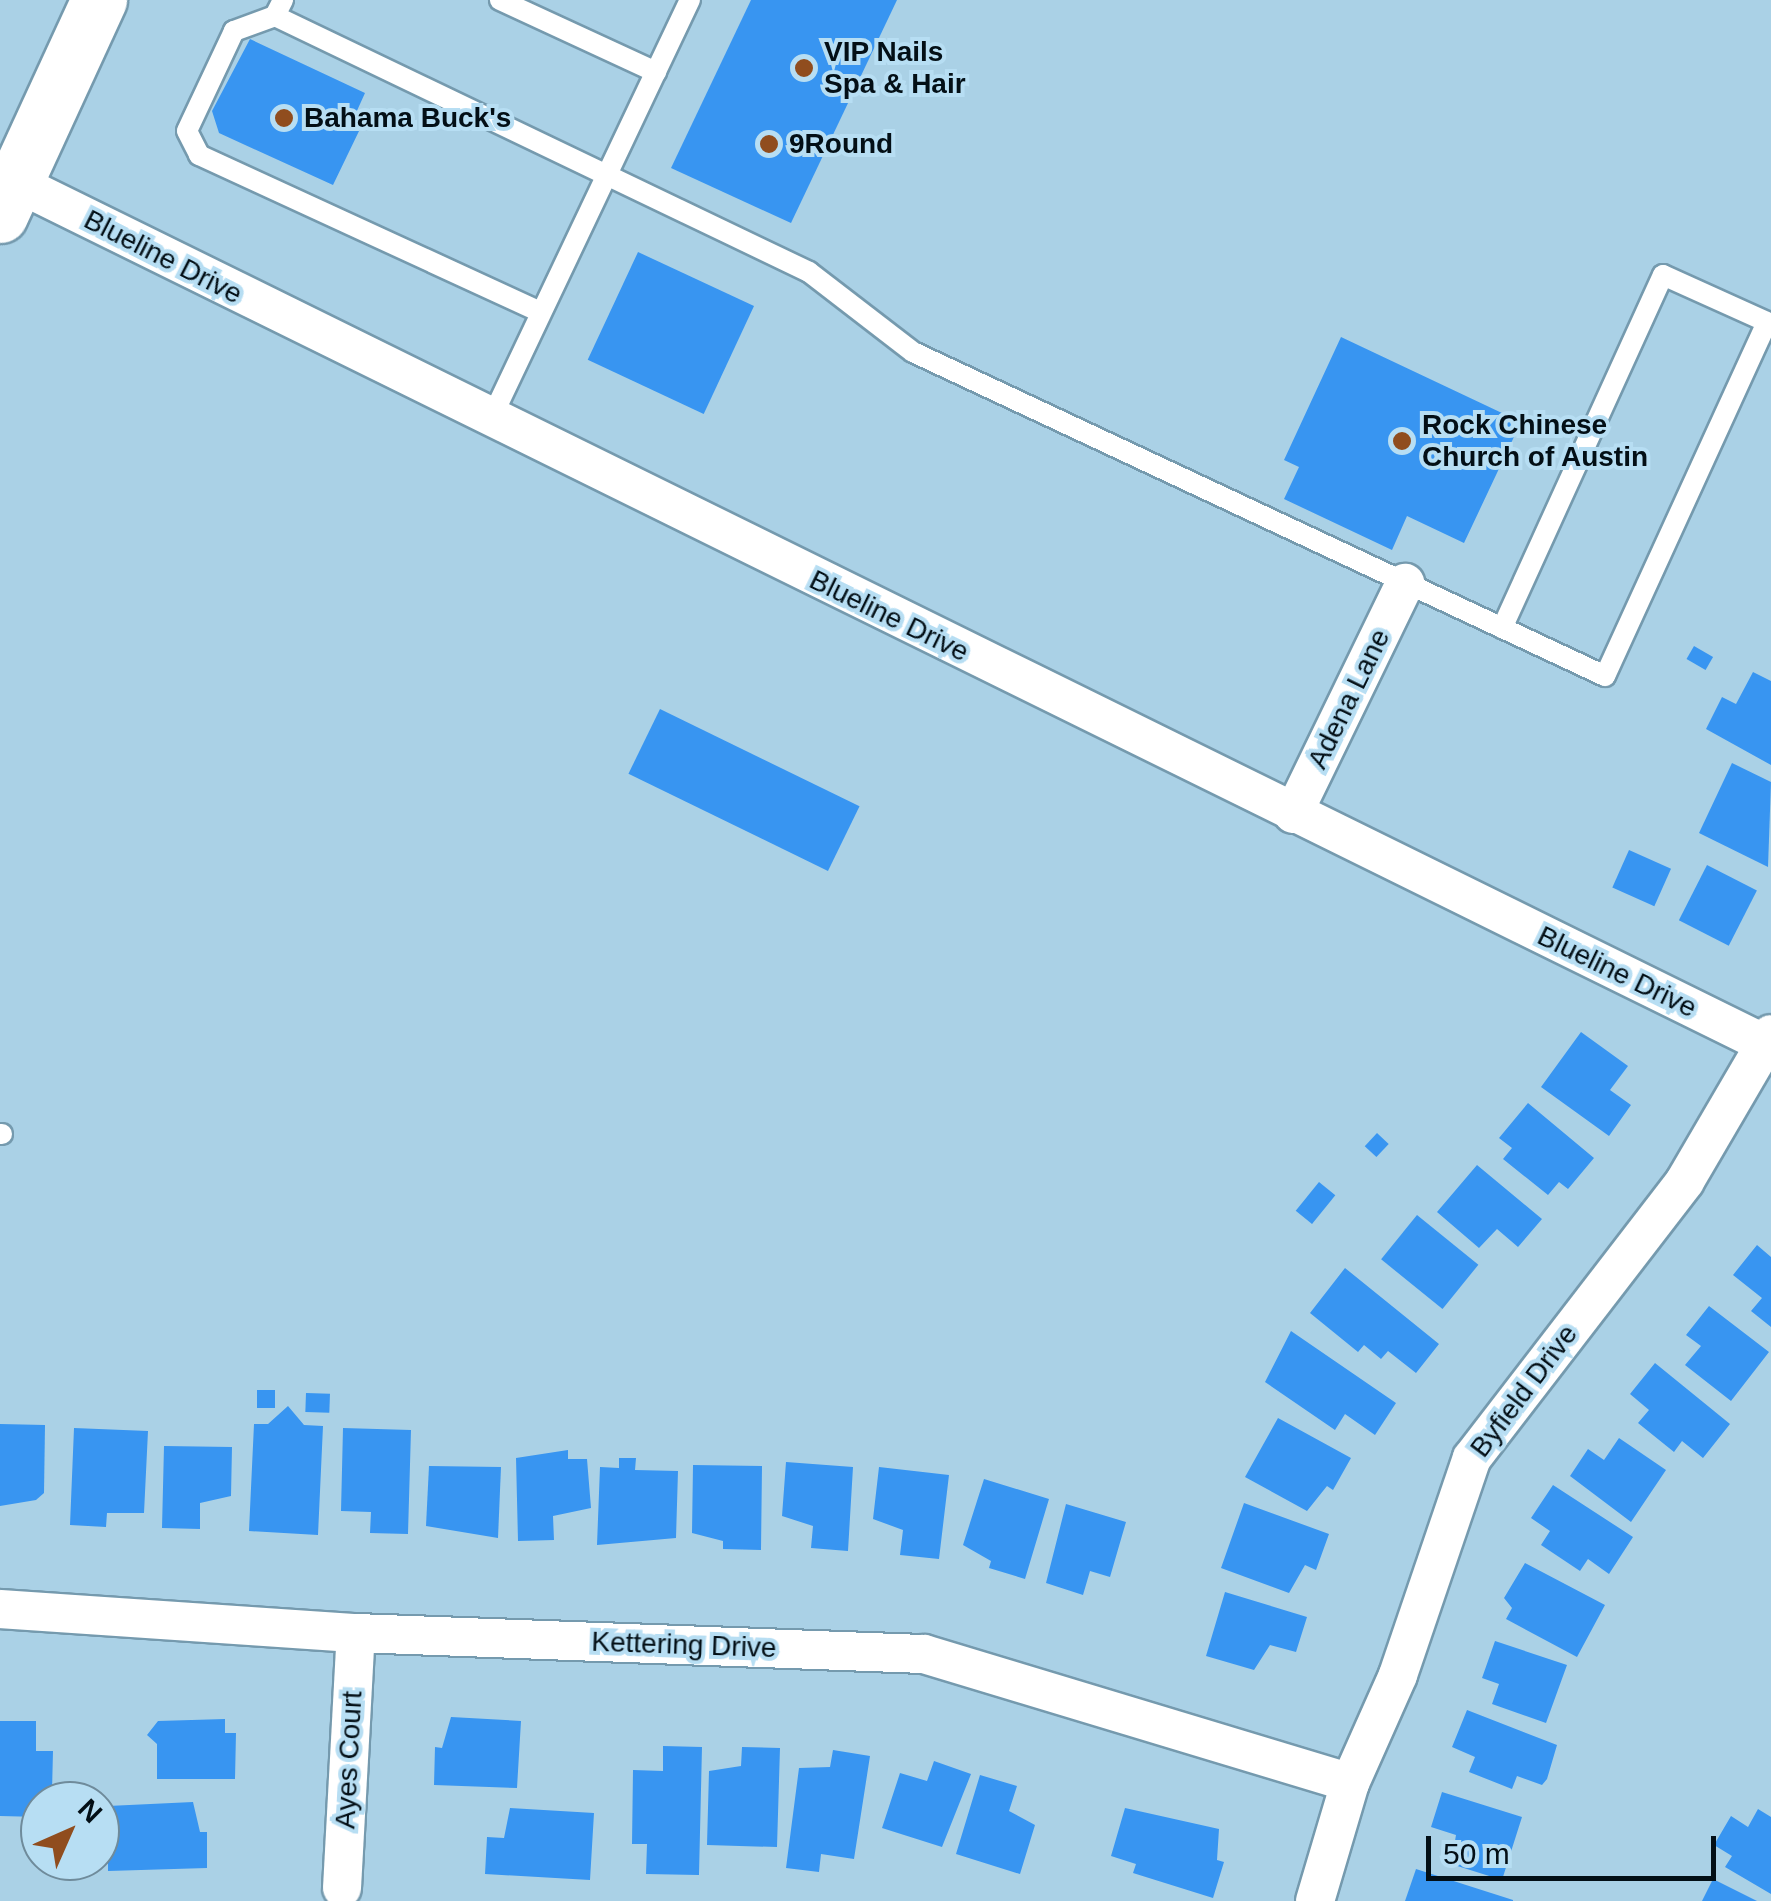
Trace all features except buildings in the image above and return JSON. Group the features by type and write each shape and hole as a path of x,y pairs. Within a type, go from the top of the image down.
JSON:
{"main road":[{"path":"8,199 99,0"}],"street":[{"name":"Blueline Drive","path":"8,199 490,421 1293,814 1768,1039"},
{"name":"Adena Lane","path":"1293,814 1405,583"},
{"name":"Byfield Drive","path":"1314,1901 1350,1783 1398,1675 1472,1458 1685,1181 1768,1039"},
{"name":"Kettering Drive","path":"0,1609 356,1633 924,1654 1350,1783"},
{"name":"Ayes Court","path":"342,1888 356,1633"}],"lane":[{"path":"500,0 656,72"},
{"path":"490,421 690,0"},
{"path":"542,312 199,155 187,131 234,32 279,8 607,175 809,272 913,352 1405,583 1605,676 1767,322 1663,274 1502,628"}],"place":[{"name":"VIP Nails Spa & Hair","path":"804,68"},
{"name":"Bahama Buck's","path":"284,118"},
{"name":"9Round","path":"769,144"},
{"name":"Rock Chinese Church of Austin","path":"1402,441"}]}
